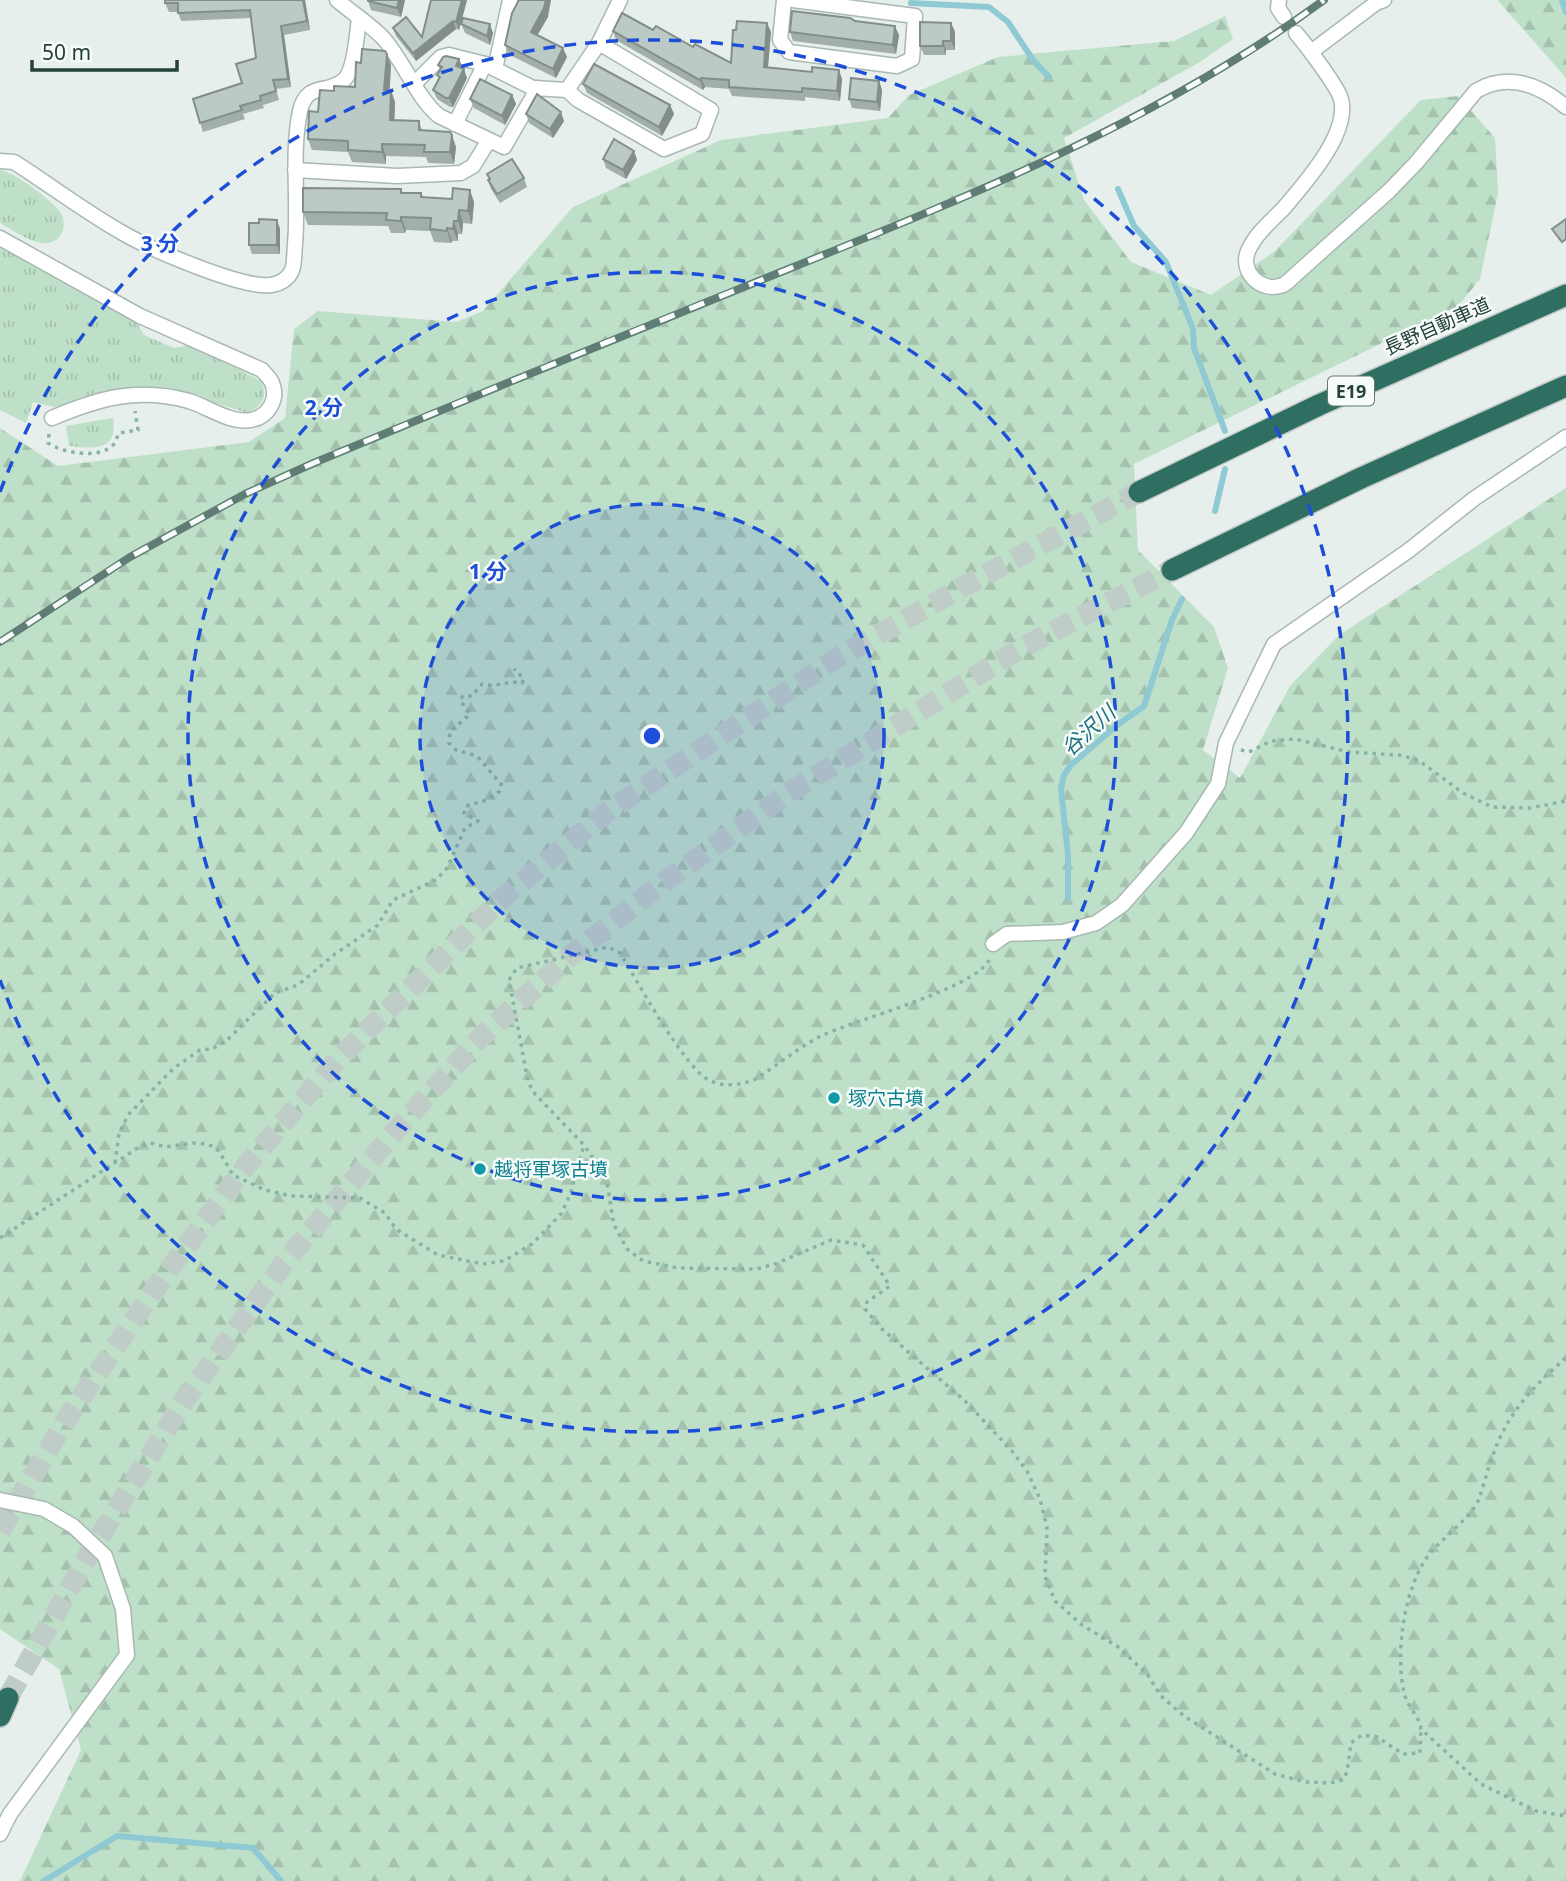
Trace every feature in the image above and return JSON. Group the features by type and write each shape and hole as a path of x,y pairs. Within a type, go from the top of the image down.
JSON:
{"highway":[{"name":"長野自動車道","path":"1139,492 1319,405 1566,295"},
{"path":"1172,570 1361,478 1566,386"}],"street":[{"path":"337,0 384,38 430,108 455,124 504,147 538,88"},
{"path":"455,124 490,66 510,0"},
{"path":"567,90 599,43 620,0"},
{"path":"784,0 780,40 789,52 897,66 912,60 915,16 793,0"},
{"path":"1279,0 1278,8 1284,17"},
{"path":"1311,52 1376,3 1384,0"},
{"path":"0,161 14,162 121,232 173,258 236,279 273,285 285,280 292,270 297,224 295,170 303,101 312,91 335,86 346,78 352,63 359,18"},
{"path":"1296,33 1341,99 1340,125 1318,167 1248,251 1245,264 1250,275 1259,284 1282,285 1295,275 1390,191 1476,91 1484,86 1500,83 1532,85 1566,107"},
{"path":"415,83 441,57 449,55 490,66 538,88 567,90 578,100 664,149 702,134 711,110 599,43"},
{"path":"295,170 397,176 461,173 473,166 489,140"},
{"path":"0,238 140,316 262,370 272,381 274,393 272,404 264,414 252,420 237,419 189,401 142,394 90,401 52,418"},
{"path":"993,944 1007,934 1063,932 1096,923 1122,905 1186,833 1218,784 1226,743 1274,644 1408,551 1475,498 1566,437"},
{"path":"0,1500 44,1508 73,1526 105,1556 123,1609 127,1655 10,1814 0,1834"}],"path":[{"path":"52,418 48,443 70,452 90,453 106,450 114,444 119,433 138,430"},
{"path":"115,1163 119,1134 128,1115 174,1068 200,1050 212,1049 226,1041 275,993 298,985 334,954 379,925 393,900 436,880 447,868 465,828 478,821 464,813 466,806 487,800 499,791 501,784 477,755 456,750 449,743 450,732 470,714 460,700 463,696 472,696 482,684 495,687 512,681 522,683 524,679 514,669"},
{"path":"1226,743 1241,751 1250,752 1271,741 1296,738 1349,752 1418,760 1463,793 1492,807 1530,808 1566,801"},
{"path":"993,944 988,963 975,974 820,1037 756,1079 730,1085 706,1079 682,1052 620,953 608,947 517,968 509,980 528,1082 535,1094 584,1145 606,1177 614,1225 628,1249 643,1261 678,1268 756,1269 775,1264 831,1240 863,1245 890,1286 867,1301 864,1309 882,1329 965,1401 1027,1471 1040,1499 1047,1527 1045,1577 1055,1601 1082,1625 1116,1646 1147,1674 1161,1696 1184,1716 1275,1774 1305,1782 1330,1783 1343,1780 1347,1772 1351,1743 1362,1735 1377,1737 1403,1754 1420,1754 1420,1721 1405,1697 1400,1651 1407,1606 1416,1578 1429,1554 1477,1504 1494,1452 1515,1411 1535,1384 1566,1358"},
{"path":"0,1238 139,1147 150,1143 166,1147 193,1143 208,1144 219,1151 233,1175 265,1190 291,1196 360,1198 385,1213 396,1228 438,1255 483,1264 504,1261 532,1244 561,1214 570,1195 584,1145"},
{"path":"1421,1729 1481,1784 1536,1811 1566,1816"}],"green space":[{"path":"1498,0 1566,0 1566,78 1500,3"},
{"path":"1225,16 1233,39 1200,62 1064,138 1084,200 1131,262 1211,295 1274,252 1421,100 1458,96 1495,138 1498,193 1480,279 1458,306 1134,464 1138,550 1214,627 1228,668 1203,750 1240,778 1290,686 1339,635 1566,488 1566,1881 20,1881 81,1750 59,1669 0,1629 0,428 58,466 249,442 285,418 294,329 318,311 456,322 483,311 573,207 721,140 888,118 909,95 998,57 1174,41"},
{"path":"0,170 24,182 62,215 64,226 60,236 54,241 46,243 30,240 0,223"},
{"path":"0,247 136,321 144,335 174,348 191,345 261,381 264,392 262,401 247,413 184,393 137,388 81,397 64,406 54,407 33,402 26,423 0,410"},
{"path":"113,418 112,437 103,446 69,446 66,426"}],"building":[{"path":"165,0 303,0 307,21 281,26 288,79 273,80 276,91 260,96 261,100 240,106 242,110 200,123 193,99 242,83 236,64 256,58 250,10 178,13 178,3 165,3"},
{"path":"368,0 399,0 397,8"},
{"path":"431,0 462,0 456,22 453,21 413,53 393,28 406,17 422,37"},
{"path":"519,0 546,0 531,32 563,48 553,69 505,45 512,13"},
{"path":"792,11 895,26 893,45 790,32"},
{"path":"622,13 653,30 656,26 693,47 695,44 731,63 733,30 736,30 737,21 767,23 764,67 812,72 812,67 839,70 837,91 802,88 802,92 729,87 729,80 700,80 613,31"},
{"path":"463,18 490,24 487,36 461,24"},
{"path":"920,22 951,23 951,41 943,41 943,46 920,46"},
{"path":"362,49 385,51 387,54 384,90 391,90 390,120 419,121 419,130 450,132 450,152 424,152 425,145 382,144 382,152 348,150 348,141 308,139 309,111 318,112 320,90 334,91 334,86 355,87 356,62 361,63"},
{"path":"446,56 459,59 456,66 464,69 449,98 433,90 442,67 438,65"},
{"path":"594,64 670,105 659,127 583,84"},
{"path":"851,78 879,81 877,102 849,99"},
{"path":"480,79 512,95 502,116 470,99"},
{"path":"537,94 561,112 550,129 526,114"},
{"path":"614,139 634,151 623,170 603,159"},
{"path":"512,159 524,178 497,194 487,174"},
{"path":"303,188 401,189 401,193 421,193 421,197 452,199 453,188 470,190 468,211 459,210 458,221 454,221 453,229 447,228 447,231 430,229 431,218 401,217 401,221 386,220 387,213 303,212"},
{"path":"259,219 277,220 277,245 249,245 249,223 259,223"},
{"path":"1566,219 1566,239 1562,242 1552,229"}],"waterway":[{"path":"1562,0 1566,12"},
{"name":"谷沢川","path":"911,3 989,7 1008,22 1033,60 1049,77"},
{"name":"谷沢川","path":"1118,189 1134,226 1166,262 1193,329 1194,348 1225,431"},
{"name":"谷沢川","path":"1215,511 1225,469"},
{"name":"谷沢川","path":"1068,899 1068,855 1061,789 1064,775 1071,765 1116,726 1144,706 1172,620 1182,599"},
{"path":"44,1881 117,1836 253,1848 281,1881"}],"tunnel":[{"path":"0,1531 64,1423 154,1290 245,1167 338,1059 506,895 607,812 837,658 1139,492"},
{"path":"8,1698 89,1554 184,1401 284,1263 396,1130 480,1038 569,957 665,881 790,792 1021,648 1172,570"}],"railway":[{"path":"0,642 130,557 245,494 431,414 918,216 1059,154 1195,84 1261,44 1324,0"}],"place":[{"name":"塚穴古墳","path":"834,1098"},
{"name":"越将軍塚古墳","path":"480,1169"}]}
